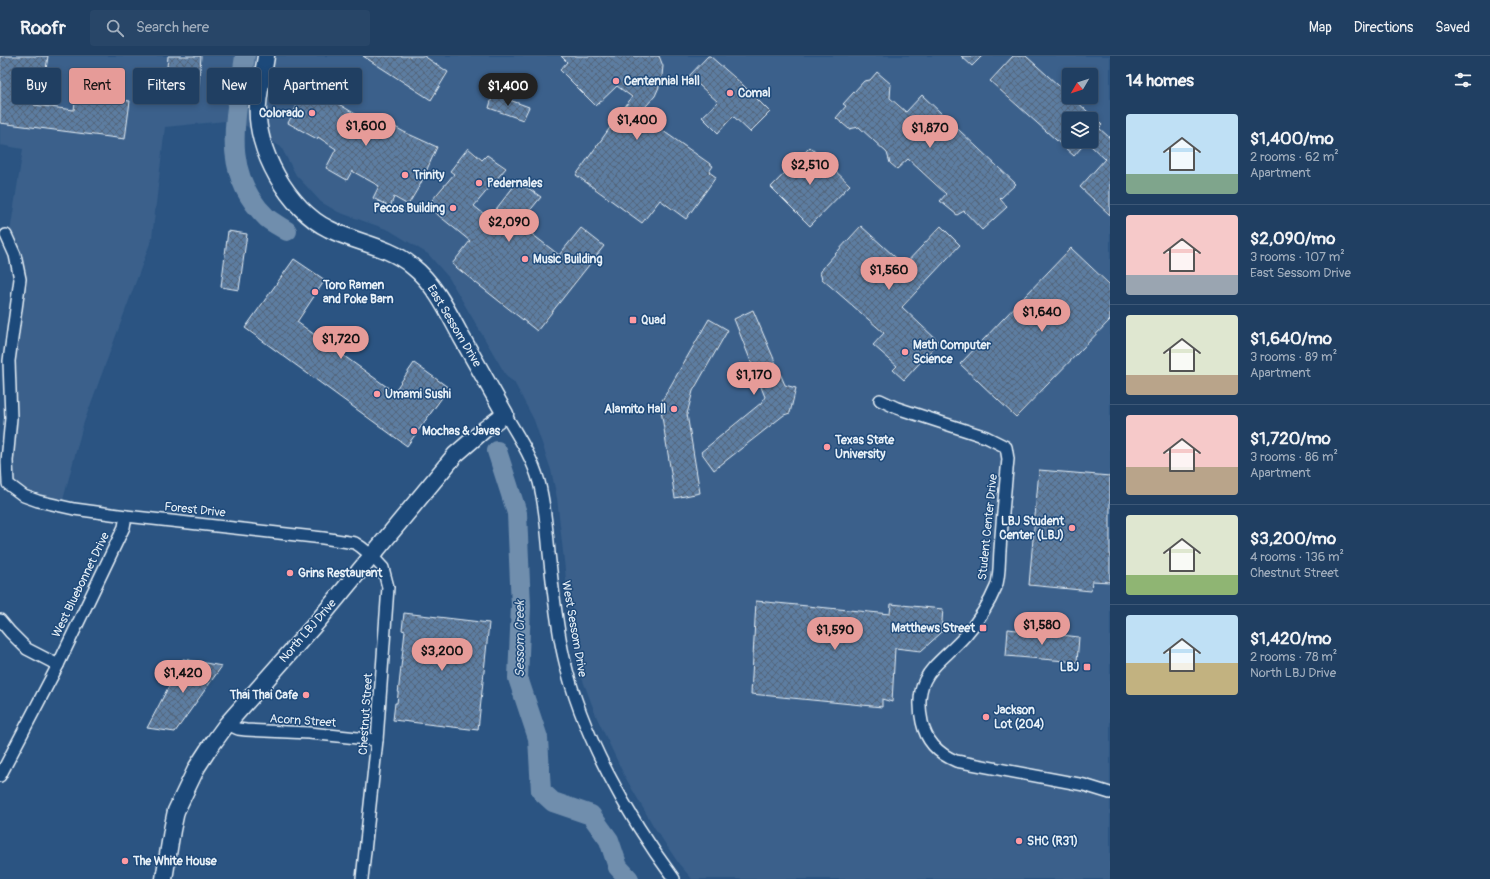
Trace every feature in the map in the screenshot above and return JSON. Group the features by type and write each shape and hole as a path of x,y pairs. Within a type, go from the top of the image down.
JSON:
{"street":[{"name":"East Sessom Drive","path":"266,56 258,105 259,130 268,159 281,183 297,204 311,217 328,229 390,252 412,265 421,274 445,306 505,414"},
{"name":"Forest Drive","path":"6,235 15,254 20,279 8,361 11,418 7,461 8,484 24,496 38,501 74,509 208,524 355,543 372,556"},
{"name":"Student Center Drive","path":"880,400 897,408 986,437 1006,447 1008,459 996,585 978,620 965,636 932,667 919,696 923,729 930,742 940,752 956,761 1012,773 1084,785 1110,794"},
{"name":"North LBJ Drive","path":"164,879 176,812 196,767 227,724 318,620 455,456 471,440 505,414"},
{"name":"West Sessom Drive","path":"505,414 524,445 540,486 547,532 554,599 572,687 595,746 609,774 649,844 674,879"},
{"name":"West Bluebonnet Drive","path":"0,776 58,665 124,527 126,516"},
{"name":"Chestnut Street","path":"362,879 378,740 388,587 383,568 372,556"},
{"path":"0,620 27,649 58,665"},
{"name":"Acorn Street","path":"227,724 246,730 309,733 378,740"}],"shaded area":[{"name":"Texas State University","path":"0,56 1110,56 1110,879 692,879 679,864 654,827 624,775 597,718 579,670 569,606 557,498 551,470 534,420 514,382 507,377 449,278 428,254 389,230 338,212 321,202 296,175 281,147 236,120 165,127 152,238 83,425 63,500 36,496 22,491 12,481 15,416 14,360 24,277 10,232 23,149 0,145"}],"building":[{"path":"0,56 48,56 46,68 12,68 12,104 34,104 74,110 75,104 125,104 125,100 130,101 125,139 0,123"},
{"path":"168,56 201,56 199,81 199,68 167,68"},
{"path":"363,56 424,56 448,72 431,100"},
{"path":"561,56 659,56 663,66 659,87 655,96 639,114 713,166 709,172 716,177 686,219 660,200 642,223 576,175 632,97 617,86 596,106 560,70 567,62"},
{"name":"Comal","path":"708,56 710,56 742,84 770,112 750,132 733,116 718,133 702,117 718,102 689,76"},
{"path":"961,56 982,56 972,66"},
{"path":"1013,56 1026,56 1062,89 1062,104 1080,104 1088,112 1062,112 1062,145 990,81"},
{"path":"877,72 891,84 890,98 906,112 922,95 1016,184 1000,199 1007,207 982,230 964,211 957,215 940,201 946,194 908,159 897,169 890,163 887,153 859,127 849,129 836,118 846,106 843,104 864,81 870,80"},
{"path":"493,94 529,107 523,120 489,108"},
{"path":"298,104 339,104 377,127 381,119 404,132 437,147 420,185 408,205 394,197 390,207 373,198 379,186 352,171 347,180 326,168 336,149 318,137 317,139 288,123"},
{"path":"1098,121 1102,125 1099,128 1110,138 1110,215 1080,187 1105,159 1093,148 1098,148"},
{"path":"810,147 850,185 810,226 771,187"},
{"name":"Music Building","path":"468,148 482,160 487,155 506,168 474,206 489,218 518,181 541,197 519,224 559,255 581,228 604,246 537,331 452,264 470,241 427,206 454,174 450,171"},
{"path":"1065,148 1081,148 1074,156"},
{"path":"861,226 904,265 941,226 960,245 902,307 939,342 904,380 893,370 897,366 873,345 884,333 822,279 820,273 825,265"},
{"path":"228,231 247,234 239,290 221,287"},
{"path":"1071,248 1110,285 1110,320 1016,417 960,364"},
{"path":"294,259 325,280 297,322 394,392 414,363 449,388 407,446 245,328"},
{"path":"753,310 785,385 796,388 790,413 784,415 714,470 701,452 761,403 765,397 734,319"},
{"name":"Alamito Hall","path":"709,319 728,330 693,391 687,414 700,493 675,498 660,404"},
{"name":"LBJ Student Center (LBJ)","path":"1039,470 1110,476 1110,582 1092,581 1091,591 1029,585"},
{"path":"756,601 890,614 891,604 943,609 941,633 921,651 895,648 892,702 882,699 882,707 751,694"},
{"path":"404,613 489,623 478,730 393,720 395,703 397,703 405,631 402,630"},
{"path":"1008,629 1079,637 1077,662 1006,656"},
{"path":"183,659 222,666 175,732 147,728"}],"waterway":[{"name":"Sessom Creek","path":"245,56 236,120 236,161 242,181 252,200 267,218 287,231"},
{"name":"Sessom Creek","path":"497,451 517,513 521,606 518,678 538,738 541,791 553,802 591,815 609,840 618,867 629,879"}],"place":[{"name":"Centennial Hall","path":"616,81"},
{"name":"Comal","path":"730,93"},
{"name":"Colorado","path":"312,113"},
{"name":"Trinity","path":"405,175"},
{"name":"Pedernales","path":"479,183"},
{"name":"Pecos Building","path":"453,208"},
{"name":"Music Building","path":"525,259"},
{"name":"Toro Ramen and Poke Barn","path":"315,292"},
{"name":"Quad","path":"633,320"},
{"name":"Math Computer Science","path":"905,352"},
{"name":"Umami Sushi","path":"377,394"},
{"name":"Alamito Hall","path":"674,409"},
{"name":"Mochas & Javas","path":"414,431"},
{"name":"Texas State University","path":"827,447"},
{"name":"LBJ Student Center (LBJ)","path":"1072,528"},
{"name":"Grins Restaurant","path":"290,573"},
{"name":"Matthews Street","path":"983,628"},
{"name":"LBJ","path":"1087,667"},
{"name":"Thai Thai Cafe","path":"306,695"},
{"name":"Jackson Lot (204)","path":"986,717"},
{"name":"SHC (R31)","path":"1019,841"},
{"name":"The White House","path":"125,861"}]}
